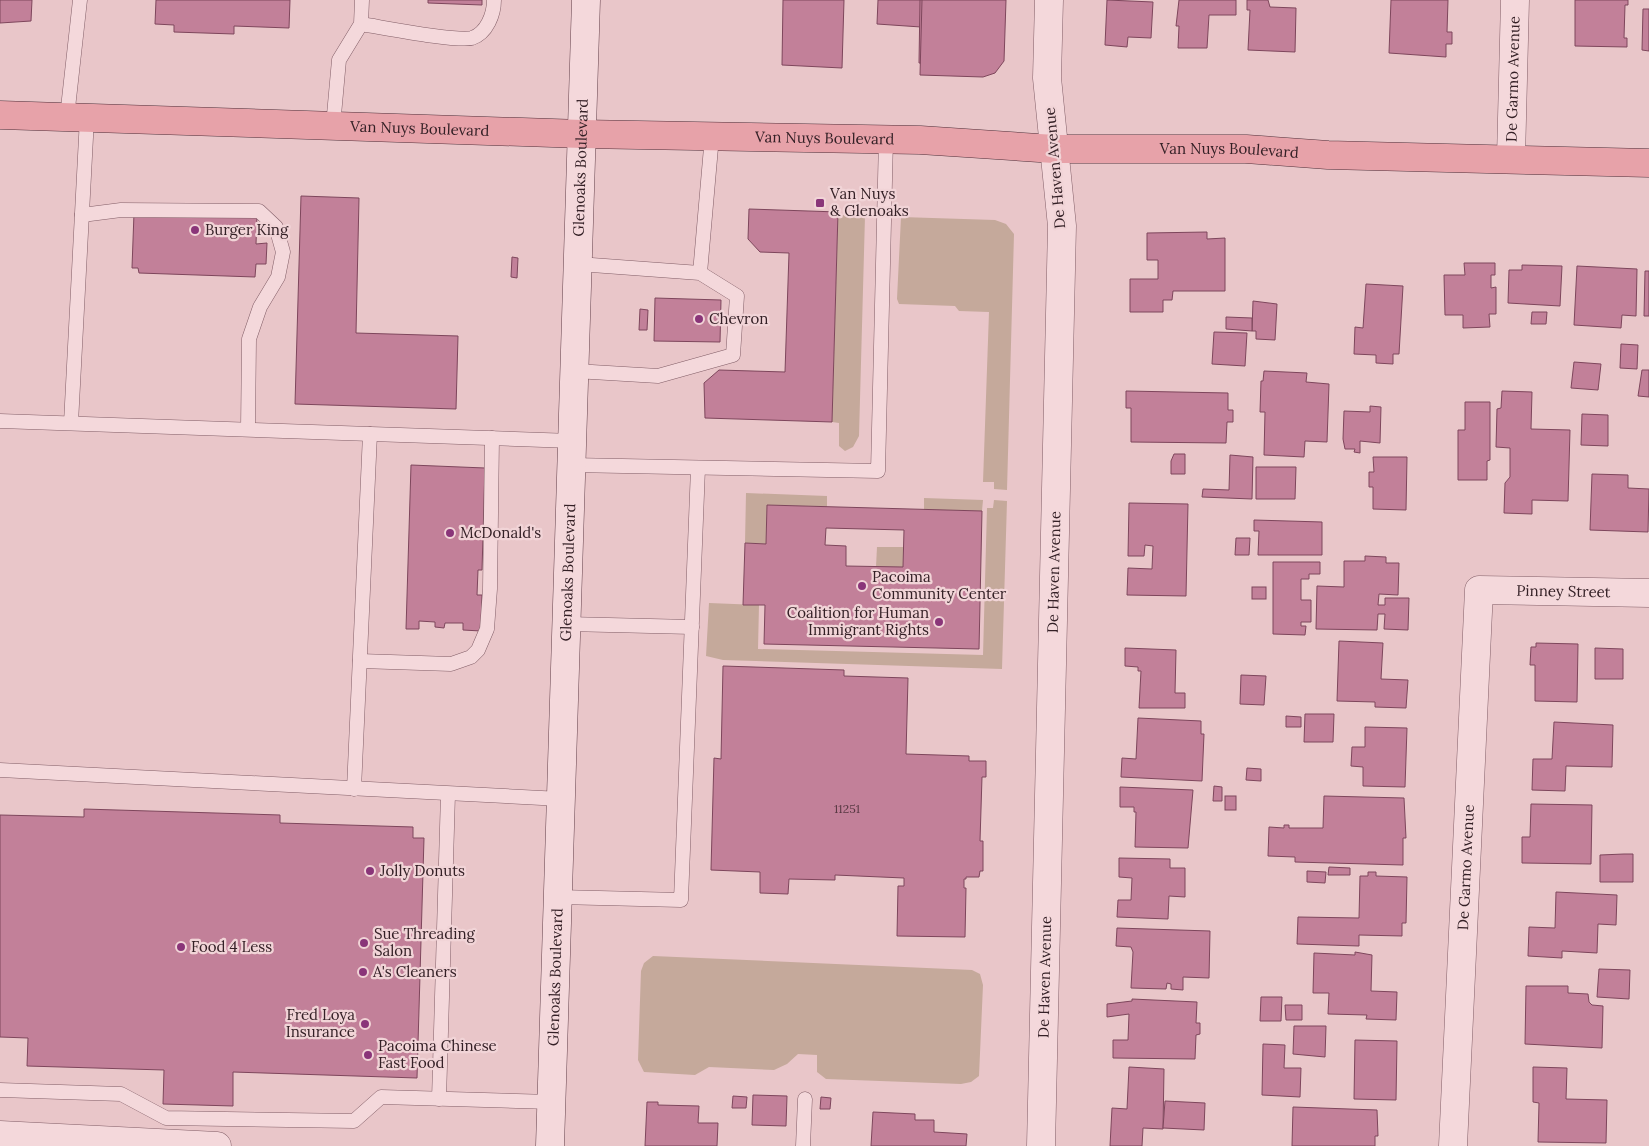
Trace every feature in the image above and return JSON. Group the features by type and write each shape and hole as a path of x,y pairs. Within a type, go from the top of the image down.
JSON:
{"main road":[{"name":"Van Nuys Boulevard","path":"0,115 582,134 886,139 1054,149 1246,149 1328,155 1511,158 1649,163"}],"street":[{"name":"Glenoaks Boulevard","path":"550,1146 586,0"},
{"name":"De Haven Avenue","path":"1041,1146 1062,226 1047,78 1050,0"},
{"name":"De Garmo Avenue","path":"1511,158 1515,0"},
{"name":"De Garmo Avenue","path":"1453,1146 1479,590"},
{"name":"Pinney Street","path":"1479,590 1649,593"},
{"path":"0,1135 145,1144 217,1146"}],"lane":[{"path":"72,423 82,215 77,118 80,0"},
{"path":"333,126 339,60 361,24 362,0"},
{"path":"361,24 453,38 472,38 486,28 494,11 494,0"},
{"path":"700,273 712,136"},
{"path":"0,421 492,438 572,453 698,468 878,471 886,139"},
{"path":"82,215 121,210 259,211 276,227 283,252 278,277 260,307 248,339 248,429"},
{"path":"575,371 658,376 733,355 738,296 700,273 578,264"},
{"path":"354,789 370,434"},
{"path":"360,661 451,664 471,657 478,650 487,629 492,438"},
{"path":"558,897 681,900 698,468"},
{"path":"566,624 692,627"},
{"path":"0,770 561,799"},
{"path":"439,1099 448,794"},
{"path":"0,1090 121,1094 166,1118 354,1121 381,1097 551,1102"},
{"path":"803,1146 805,1099"}],"shaded area":[{"path":"838,215 865,216 859,436 853,447 845,451 839,446 839,423 832,422"},
{"path":"901,217 995,220 1006,224 1014,234 1007,490 994,489 994,482 983,482 989,312 959,311 955,306 899,304 897,299"},
{"path":"746,493 827,496 827,507 767,505 766,544 745,543"},
{"path":"924,498 983,500 982,511 924,510"},
{"path":"994,500 1007,501 1002,669 723,660 706,656 709,603 759,605 758,649 983,655 987,508 993,508"},
{"path":"877,547 903,547 903,567 876,567"},
{"path":"653,956 972,970 980,974 983,985 979,1076 971,1082 961,1084 826,1079 817,1072 817,1055 798,1054 787,1064 774,1070 709,1067 695,1075 644,1072 638,1060 641,971 644,963"}],"building":[{"path":"0,0 32,0 31,21 0,23"},
{"path":"156,0 290,0 289,28 234,26 234,34 174,32 174,25 155,24"},
{"path":"428,0 482,0 482,5 428,3"},
{"path":"783,0 844,0 842,68 782,65"},
{"path":"878,0 922,0 921,27 877,24"},
{"path":"920,0 998,0 996,66 919,63"},
{"path":"922,0 1006,0 1004,61 995,73 983,77 920,75"},
{"path":"1107,0 1153,2 1151,38 1128,37 1127,47 1105,45"},
{"path":"1179,0 1236,0 1236,15 1209,15 1207,48 1178,48 1179,26 1176,26"},
{"path":"1247,0 1268,0 1270,7 1296,8 1295,52 1248,50 1250,10 1247,10"},
{"path":"1391,0 1448,0 1447,32 1452,32 1452,44 1446,44 1446,57 1389,53"},
{"path":"1575,0 1628,0 1628,5 1625,5 1624,38 1627,38 1627,47 1575,46"},
{"path":"1643,9 1649,9 1649,51 1642,50"},
{"path":"301,196 359,198 356,333 458,336 456,409 295,404"},
{"path":"749,209 838,212 832,422 705,418 704,383 719,370 785,372 789,253 760,252 748,239"},
{"name":"Burger King","path":"134,213 257,216 256,244 267,243 266,264 256,264 255,277 139,273 138,268 132,268"},
{"path":"1207,232 1207,239 1225,238 1225,291 1173,291 1172,300 1163,300 1163,312 1130,312 1130,279 1158,279 1158,260 1147,260 1147,233"},
{"path":"512,257 518,258 517,278 511,277"},
{"path":"1464,263 1495,263 1495,275 1491,275 1491,288 1496,287 1496,314 1489,314 1490,327 1463,328 1463,315 1445,315 1444,275 1465,275"},
{"path":"1522,265 1562,266 1560,306 1508,303 1509,270 1522,270"},
{"path":"1577,266 1637,269 1636,316 1622,315 1621,328 1574,325"},
{"path":"1645,271 1649,271 1649,316 1644,316"},
{"path":"1366,284 1403,286 1399,354 1393,354 1393,364 1376,363 1376,355 1354,354 1355,327 1363,328"},
{"path":"655,298 721,300 720,342 654,341"},
{"path":"1253,301 1277,304 1275,340 1256,339 1256,331 1252,331"},
{"path":"640,309 648,310 647,330 639,330"},
{"path":"1532,312 1547,312 1546,324 1531,324"},
{"path":"1226,317 1252,318 1252,331 1226,329"},
{"path":"1214,332 1247,333 1245,366 1212,364"},
{"path":"1621,344 1638,345 1637,369 1620,368"},
{"path":"1574,362 1601,364 1598,390 1571,388"},
{"path":"1642,370 1649,370 1649,397 1638,396"},
{"path":"1264,371 1307,373 1306,382 1329,384 1327,442 1305,441 1304,457 1264,455 1265,412 1260,412 1261,381 1263,381"},
{"path":"1126,391 1228,393 1228,410 1233,410 1233,422 1227,422 1226,443 1131,442 1131,408 1126,408"},
{"path":"1502,391 1532,392 1531,429 1570,430 1568,501 1532,500 1532,514 1504,513 1505,483 1510,477 1510,448 1496,447 1497,409 1501,408"},
{"path":"1465,402 1490,402 1490,460 1487,461 1487,480 1458,480 1458,430 1465,430"},
{"path":"1370,406 1381,407 1380,443 1360,441 1360,453 1354,452 1355,449 1345,449 1343,439 1344,411 1370,412"},
{"path":"1582,414 1608,415 1608,446 1581,445"},
{"path":"1174,454 1185,454 1185,474 1171,474 1171,461"},
{"path":"1230,455 1253,457 1252,499 1202,497 1203,489 1229,490"},
{"path":"1373,457 1407,457 1406,510 1373,509 1373,487 1369,487 1369,472 1374,472"},
{"path":"411,465 485,468 482,570 478,570 477,595 482,595 481,631 463,630 463,623 445,623 444,628 435,627 435,622 419,621 419,629 406,629"},
{"path":"1256,467 1296,467 1295,499 1256,499"},
{"path":"1592,474 1628,475 1628,488 1649,489 1648,532 1590,530"},
{"path":"1129,503 1188,504 1186,596 1127,595 1128,568 1152,569 1153,546 1145,545 1144,556 1128,556"},
{"name":"Pacoima Community Center","path":"767,505 982,511 979,649 764,644 765,605 743,605 745,543 766,544","holes":["826,528 904,530 903,567 846,566 846,546 825,545"]},
{"path":"1254,520 1322,522 1322,555 1258,555 1259,531 1254,531"},
{"path":"1236,538 1250,538 1249,555 1235,555"},
{"path":"1365,556 1386,557 1386,563 1399,563 1398,595 1379,594 1378,605 1385,605 1385,598 1409,598 1408,630 1384,629 1385,614 1378,614 1377,630 1316,629 1317,586 1344,587 1344,561 1365,561"},
{"path":"1273,562 1320,562 1320,574 1309,574 1309,579 1301,579 1301,600 1311,600 1311,622 1301,622 1301,626 1306,626 1305,635 1273,634"},
{"path":"1252,587 1266,587 1266,599 1252,599"},
{"path":"1339,641 1383,643 1381,679 1408,680 1406,708 1375,707 1375,702 1337,701"},
{"path":"1536,643 1578,644 1577,702 1535,701 1535,665 1530,665 1531,647 1536,647"},
{"path":"1125,648 1176,650 1175,693 1185,693 1185,708 1139,708 1141,671 1138,671 1138,667 1125,666"},
{"path":"1595,648 1623,649 1623,679 1595,679"},
{"path":"723,666 844,670 844,676 908,678 906,754 969,756 969,761 986,761 986,777 982,777 980,841 983,841 983,871 980,871 979,877 966,877 964,879 964,888 966,888 965,937 897,936 898,886 904,886 904,878 835,875 835,880 789,879 788,894 760,893 760,872 711,870 714,758 721,759"},
{"path":"1241,675 1266,676 1264,705 1240,704"},
{"path":"1305,714 1334,714 1333,742 1304,742"},
{"path":"1286,716 1301,717 1301,727 1286,727"},
{"path":"1138,718 1201,721 1201,734 1204,734 1202,781 1121,777 1122,758 1136,759"},
{"path":"1554,722 1613,725 1612,767 1566,766 1565,791 1532,790 1533,759 1552,759"},
{"path":"1365,727 1407,728 1405,787 1363,786 1363,767 1351,766 1352,747 1365,747"},
{"path":"1247,768 1261,769 1261,781 1246,780"},
{"path":"1214,786 1222,787 1222,801 1213,801"},
{"path":"1120,787 1193,790 1188,848 1135,847 1136,812 1134,812 1134,807 1120,807"},
{"path":"1225,796 1236,796 1236,810 1225,810"},
{"path":"1324,796 1404,798 1406,838 1403,838 1403,865 1295,862 1295,857 1268,856 1269,827 1284,828 1284,825 1289,825 1289,828 1323,828"},
{"path":"1531,804 1592,805 1591,864 1522,863 1522,837 1530,837"},
{"path":"84,809 280,815 280,823 413,827 413,838 424,838 417,1078 233,1072 233,1106 163,1104 164,1070 27,1066 28,1038 0,1037 0,815 84,817"},
{"path":"1633,854 1633,882 1600,882 1600,855"},
{"path":"1119,858 1170,859 1170,868 1185,868 1185,897 1169,896 1168,919 1117,917 1118,900 1131,900 1132,878 1119,877"},
{"path":"1329,867 1350,868 1350,875 1328,875"},
{"path":"1307,871 1326,872 1325,883 1307,882"},
{"path":"1368,872 1376,872 1376,876 1407,877 1406,923 1402,923 1402,936 1359,935 1359,946 1297,944 1298,917 1359,918 1360,876 1368,876"},
{"path":"1556,892 1617,895 1616,925 1598,924 1597,953 1562,951 1562,958 1528,956 1529,927 1555,928"},
{"path":"1117,928 1210,931 1209,978 1183,977 1183,990 1171,989 1171,984 1167,983 1166,989 1131,988 1133,952 1131,947 1116,946"},
{"path":"1355,952 1372,955 1371,991 1397,992 1396,1020 1366,1019 1367,1015 1328,1014 1329,993 1313,993 1314,953 1355,955"},
{"path":"1599,969 1630,970 1629,999 1597,997"},
{"path":"1526,986 1568,986 1568,993 1588,994 1589,1002 1592,1005 1603,1006 1602,1048 1525,1044"},
{"path":"1261,997 1282,997 1281,1021 1260,1021"},
{"path":"1132,999 1197,1002 1196,1023 1200,1023 1200,1034 1196,1035 1195,1059 1113,1058 1113,1040 1128,1040 1129,1014 1107,1017 1107,1004 1132,1001"},
{"path":"1285,1005 1302,1005 1302,1020 1286,1020"},
{"path":"1294,1026 1326,1026 1325,1057 1293,1054"},
{"path":"1355,1040 1397,1041 1396,1100 1354,1099"},
{"path":"1263,1044 1285,1045 1284,1068 1301,1068 1300,1097 1262,1095"},
{"path":"1129,1067 1164,1069 1163,1129 1143,1128 1142,1146 1110,1146 1112,1108 1127,1109"},
{"path":"1533,1067 1567,1068 1566,1099 1607,1100 1606,1143 1538,1142 1539,1103 1533,1102"},
{"path":"753,1095 787,1096 786,1126 752,1125"},
{"path":"733,1096 747,1097 746,1108 732,1108"},
{"path":"821,1097 831,1098 830,1109 820,1109"},
{"path":"1165,1101 1205,1103 1204,1130 1163,1128"},
{"path":"647,1102 658,1102 658,1105 699,1106 698,1123 718,1123 717,1146 645,1146"},
{"path":"1293,1107 1377,1110 1378,1136 1375,1136 1375,1146 1292,1146"},
{"path":"873,1112 915,1114 915,1120 934,1120 934,1132 967,1134 966,1146 871,1146"}],"place":[{"name":"Van Nuys & Glenoaks","path":"820,203"},
{"name":"Burger King","path":"195,230"},
{"name":"Chevron","path":"699,319"},
{"name":"McDonald's","path":"450,533"},
{"name":"Pacoima Community Center","path":"862,586"},
{"name":"Coalition for Human Immigrant Rights","path":"939,622"},
{"name":"Jolly Donuts","path":"370,871"},
{"name":"Sue Threading Salon","path":"364,943"},
{"name":"Food 4 Less","path":"181,947"},
{"name":"A's Cleaners","path":"363,972"},
{"name":"Fred Loya Insurance","path":"365,1024"},
{"name":"Pacoima Chinese Fast Food","path":"368,1055"}]}
